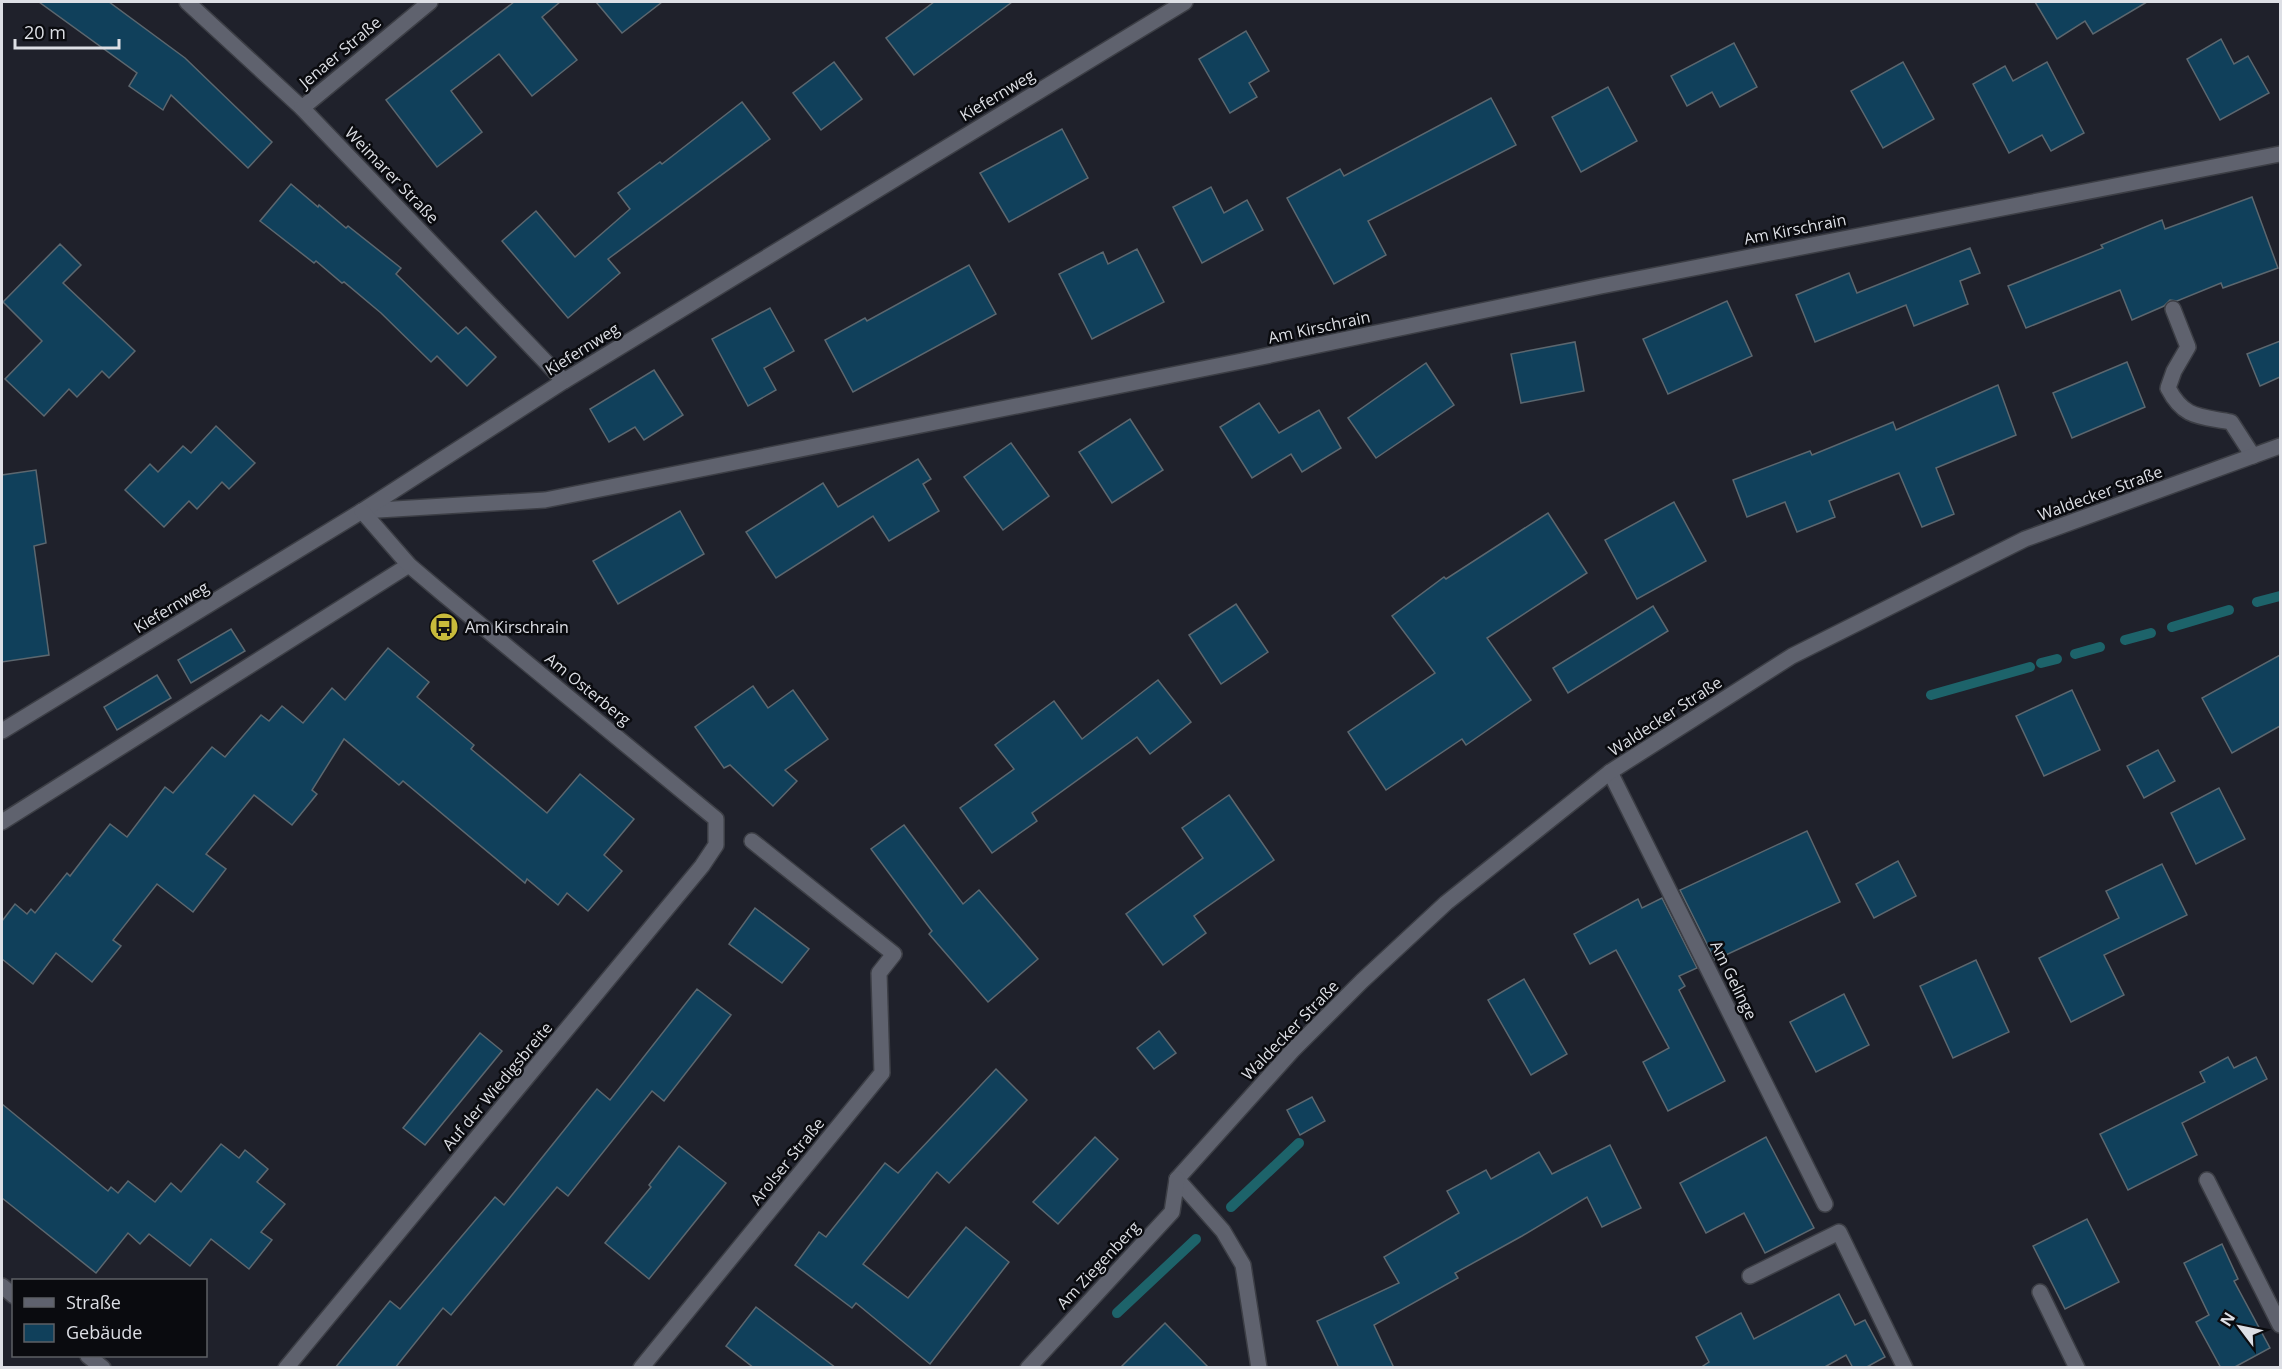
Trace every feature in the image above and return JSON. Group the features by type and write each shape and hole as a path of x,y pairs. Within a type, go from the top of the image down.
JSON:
{"street":[{"name":"Weimarer Straße","path":"187,2 302,108 564,381"},
{"name":"Jenaer Straße","path":"302,108 430,2"},
{"name":"Kiefernweg","path":"2,731 362,511 564,381 1185,2"},
{"name":"Am Kirschrain","path":"362,511 545,500 1242,361 1601,286 2280,154"},
{"path":"2173,309 2188,347 2174,370 2168,388 2176,404 2187,413 2231,422 2253,456"},
{"name":"Waldecker Straße","path":"1177,1179 1292,1051 1362,981 1446,903 1611,772 1792,656 2025,539 2280,446"},
{"name":"Am Osterberg","path":"362,511 410,565 716,819"},
{"path":"2,822 410,565"},
{"name":"Am Gelinge","path":"1611,772 1825,1204"},
{"name":"Auf der Wiedigsbreite","path":"286,1368 702,866 716,845 716,819"},
{"name":"Arolser Straße","path":"641,1368 882,1073 879,973 894,954 752,841"},
{"path":"1177,1179 1223,1231 1243,1265 1259,1368"},
{"name":"Am Ziegenberg","path":"1028,1368 1172,1212 1177,1179"},
{"path":"2207,1180 2280,1325"},
{"path":"1750,1276 1839,1232 1905,1368"},
{"path":"2040,1292 2077,1368"},
{"path":"89,1357 103,1368"}],"building":[{"path":"39,2 109,2 185,58 272,142 248,168 171,95 163,110 129,86 137,73"},
{"path":"514,2 560,2 542,17 577,60 532,96 499,54 451,91 482,132 437,167 386,100"},
{"path":"596,2 662,2 622,33"},
{"path":"934,2 1012,2 914,75 886,38"},
{"path":"2035,2 2147,2 2093,34 2085,21 2057,39"},
{"path":"1246,31 1269,71 1249,83 1257,97 1230,113 1199,59"},
{"path":"2221,39 2234,64 2248,56 2269,93 2220,120 2187,59"},
{"path":"1734,43 1757,87 1720,107 1712,92 1687,106 1671,76"},
{"path":"834,62 862,99 821,130 793,93"},
{"path":"1903,62 1934,119 1883,148 1851,91"},
{"path":"2047,62 2084,133 2051,151 2042,135 2009,153 1973,84 2005,66 2013,81"},
{"path":"1608,87 1637,141 1581,172 1552,117"},
{"path":"1491,98 1516,145 1368,221 1386,255 1334,284 1287,198 1340,169 1344,176"},
{"path":"742,102 770,139 608,259 620,273 568,318 502,241 536,211 575,257 630,209 618,193 660,162 662,164"},
{"path":"1062,129 1088,178 1009,222 980,173"},
{"path":"291,184 318,207 319,205 346,228 348,226 401,268 396,274 458,334 466,327 496,357 467,386 437,356 431,362 381,313 344,282 342,283 316,261 314,263 260,221"},
{"path":"1211,187 1224,213 1247,200 1263,230 1202,263 1173,207"},
{"path":"2252,197 2278,268 2223,288 2221,283 2177,301 2170,300 2164,306 2132,320 2120,290 2026,328 2008,286 2103,248 2101,245 2162,220 2165,229"},
{"path":"60,244 81,265 63,283 135,351 109,378 102,371 77,397 69,389 44,416 5,379 42,341 3,302"},
{"path":"1970,248 1980,273 1960,281 1968,304 1914,326 1906,305 1815,342 1796,295 1849,273 1857,293"},
{"path":"1137,249 1164,302 1092,339 1059,274 1103,252 1108,264"},
{"path":"969,265 996,314 853,392 825,340 865,318 867,321"},
{"path":"1727,301 1752,356 1668,394 1643,339"},
{"path":"770,308 794,351 764,368 776,390 748,406 712,339"},
{"path":"2280,341 2280,377 2260,386 2247,354"},
{"path":"1575,342 1584,391 1521,403 1511,354"},
{"path":"2127,362 2145,407 2072,438 2053,393"},
{"path":"1426,363 1454,405 1376,458 1348,418"},
{"path":"654,370 683,415 644,440 635,427 609,442 590,409"},
{"path":"1998,385 2016,435 1936,468 1954,514 1922,527 1899,473 1829,501 1835,517 1797,532 1785,502 1747,517 1733,480 1810,451 1812,455 1893,422 1896,430"},
{"path":"1259,403 1279,433 1319,410 1341,448 1302,472 1291,454 1252,478 1220,427"},
{"path":"1130,419 1163,470 1112,503 1079,452"},
{"path":"216,426 255,463 229,489 222,482 197,509 189,501 164,527 125,490 150,464 158,472 183,446 191,453"},
{"path":"1011,443 1049,496 1003,530 964,477"},
{"path":"918,459 931,479 923,484 939,511 889,541 873,516 776,578 746,532 823,483 838,507"},
{"path":"36,470 46,543 34,546 49,655 2,662 2,475"},
{"path":"1674,502 1706,561 1637,599 1605,540"},
{"path":"680,511 704,554 618,604 593,561"},
{"path":"1548,513 1587,573 1487,638 1531,700 1466,745 1462,739 1386,790 1348,732 1435,673 1392,616 1444,577 1446,579"},
{"path":"1236,604 1268,652 1221,684 1189,635"},
{"path":"1653,606 1668,631 1568,693 1553,668"},
{"path":"231,629 245,651 191,683 178,660"},
{"path":"388,648 429,682 417,697 474,745 471,749 547,813 580,774 634,819 604,855 622,871 588,911 567,893 558,905 527,879 525,883 403,781 399,785 344,739 312,790 317,794 292,825 254,795 206,854 226,869 193,912 157,884 113,940 121,946 92,982 56,953 33,984 2,959 2,921 15,904 27,914 31,909 35,913 67,873 70,876 110,824 127,837 165,787 173,793 212,747 225,757 261,715 269,721 282,706 303,723 332,688 345,700"},
{"path":"2280,655 2280,726 2232,753 2202,698"},
{"path":"157,675 171,698 117,730 104,707"},
{"path":"1158,680 1191,722 1150,754 1137,737 1032,813 1037,821 992,853 960,808 1014,769 995,745 1054,701 1082,739"},
{"path":"753,686 768,708 793,690 828,739 785,770 797,781 773,806 730,765 724,768 695,727"},
{"path":"2072,690 2100,750 2044,776 2016,716"},
{"path":"2158,750 2175,781 2144,798 2127,766"},
{"path":"2219,788 2245,839 2196,864 2171,813"},
{"path":"1229,795 1274,860 1194,916 1206,933 1163,965 1126,914 1203,858 1182,828"},
{"path":"904,825 963,904 979,890 1038,959 988,1002 929,934 932,931 871,849"},
{"path":"1807,831 1840,902 1715,960 1680,890"},
{"path":"1898,861 1916,896 1874,918 1856,884"},
{"path":"2162,864 2187,915 2104,955 2124,995 2071,1022 2039,958 2119,918 2106,891"},
{"path":"1662,898 1697,968 1679,976 1685,986 1679,990 1725,1081 1668,1111 1643,1062 1669,1048 1616,950 1590,964 1574,934 1638,899 1642,908"},
{"path":"755,908 809,949 782,983 729,944"},
{"path":"1976,960 2009,1032 1953,1058 1920,986"},
{"path":"1524,979 1567,1054 1531,1075 1488,1000"},
{"path":"697,989 731,1015 664,1101 652,1091 568,1196 557,1187 451,1315 443,1308 395,1368 335,1368 390,1301 400,1309 495,1197 504,1205 597,1089 610,1100"},
{"path":"1844,994 1869,1045 1816,1072 1790,1022"},
{"path":"1159,1031 1176,1053 1154,1069 1137,1048"},
{"path":"480,1033 502,1051 425,1145 403,1128"},
{"path":"2228,1057 2234,1068 2256,1057 2267,1079 2182,1123 2197,1155 2128,1190 2100,1134 2205,1082 2200,1072"},
{"path":"996,1069 1027,1100 949,1183 937,1172 863,1264 908,1298 966,1227 1009,1262 930,1364 856,1303 852,1308 795,1265 819,1232 826,1237 885,1163 898,1173"},
{"path":"1312,1097 1325,1121 1300,1135 1287,1110"},
{"path":"2,1104 108,1191 111,1187 118,1193 128,1181 155,1202 171,1183 181,1192 221,1144 239,1158 245,1150 268,1169 257,1182 285,1204 261,1232 272,1240 249,1269 211,1239 190,1266 149,1234 140,1244 128,1233 96,1273 2,1198"},
{"path":"1095,1137 1118,1159 1058,1224 1033,1202"},
{"path":"1766,1137 1814,1228 1765,1253 1744,1213 1706,1233 1680,1183"},
{"path":"1610,1145 1641,1208 1602,1227 1587,1197 1455,1273 1458,1278 1374,1325 1394,1368 1339,1368 1317,1321 1399,1283 1384,1257 1459,1213 1447,1191 1486,1170 1491,1179 1539,1152 1552,1174"},
{"path":"679,1146 726,1183 649,1279 605,1243 651,1187 649,1185"},
{"path":"2087,1219 2119,1282 2065,1309 2033,1246"},
{"path":"2222,1244 2238,1279 2234,1281 2270,1348 2233,1368 2221,1368 2196,1322 2209,1315 2184,1263"},
{"path":"1839,1294 1855,1325 1865,1320 1885,1357 1865,1368 1853,1368 1846,1355 1823,1368 1700,1368 1709,1362 1696,1337 1741,1313 1754,1339"},
{"path":"756,1307 836,1368 754,1368 726,1346"},
{"path":"1165,1323 1209,1368 1120,1368"}],"waterway":[{"path":"2257,602 2280,596"},
{"path":"2172,627 2229,610"},
{"path":"2125,640 2151,633"},
{"path":"2075,654 2100,647"},
{"path":"2041,663 2057,659"},
{"path":"1931,695 2030,667"},
{"path":"1231,1207 1299,1143"},
{"path":"1117,1313 1196,1239"}],"place":[{"name":"Am Kirschrain","path":"444,627"}]}
